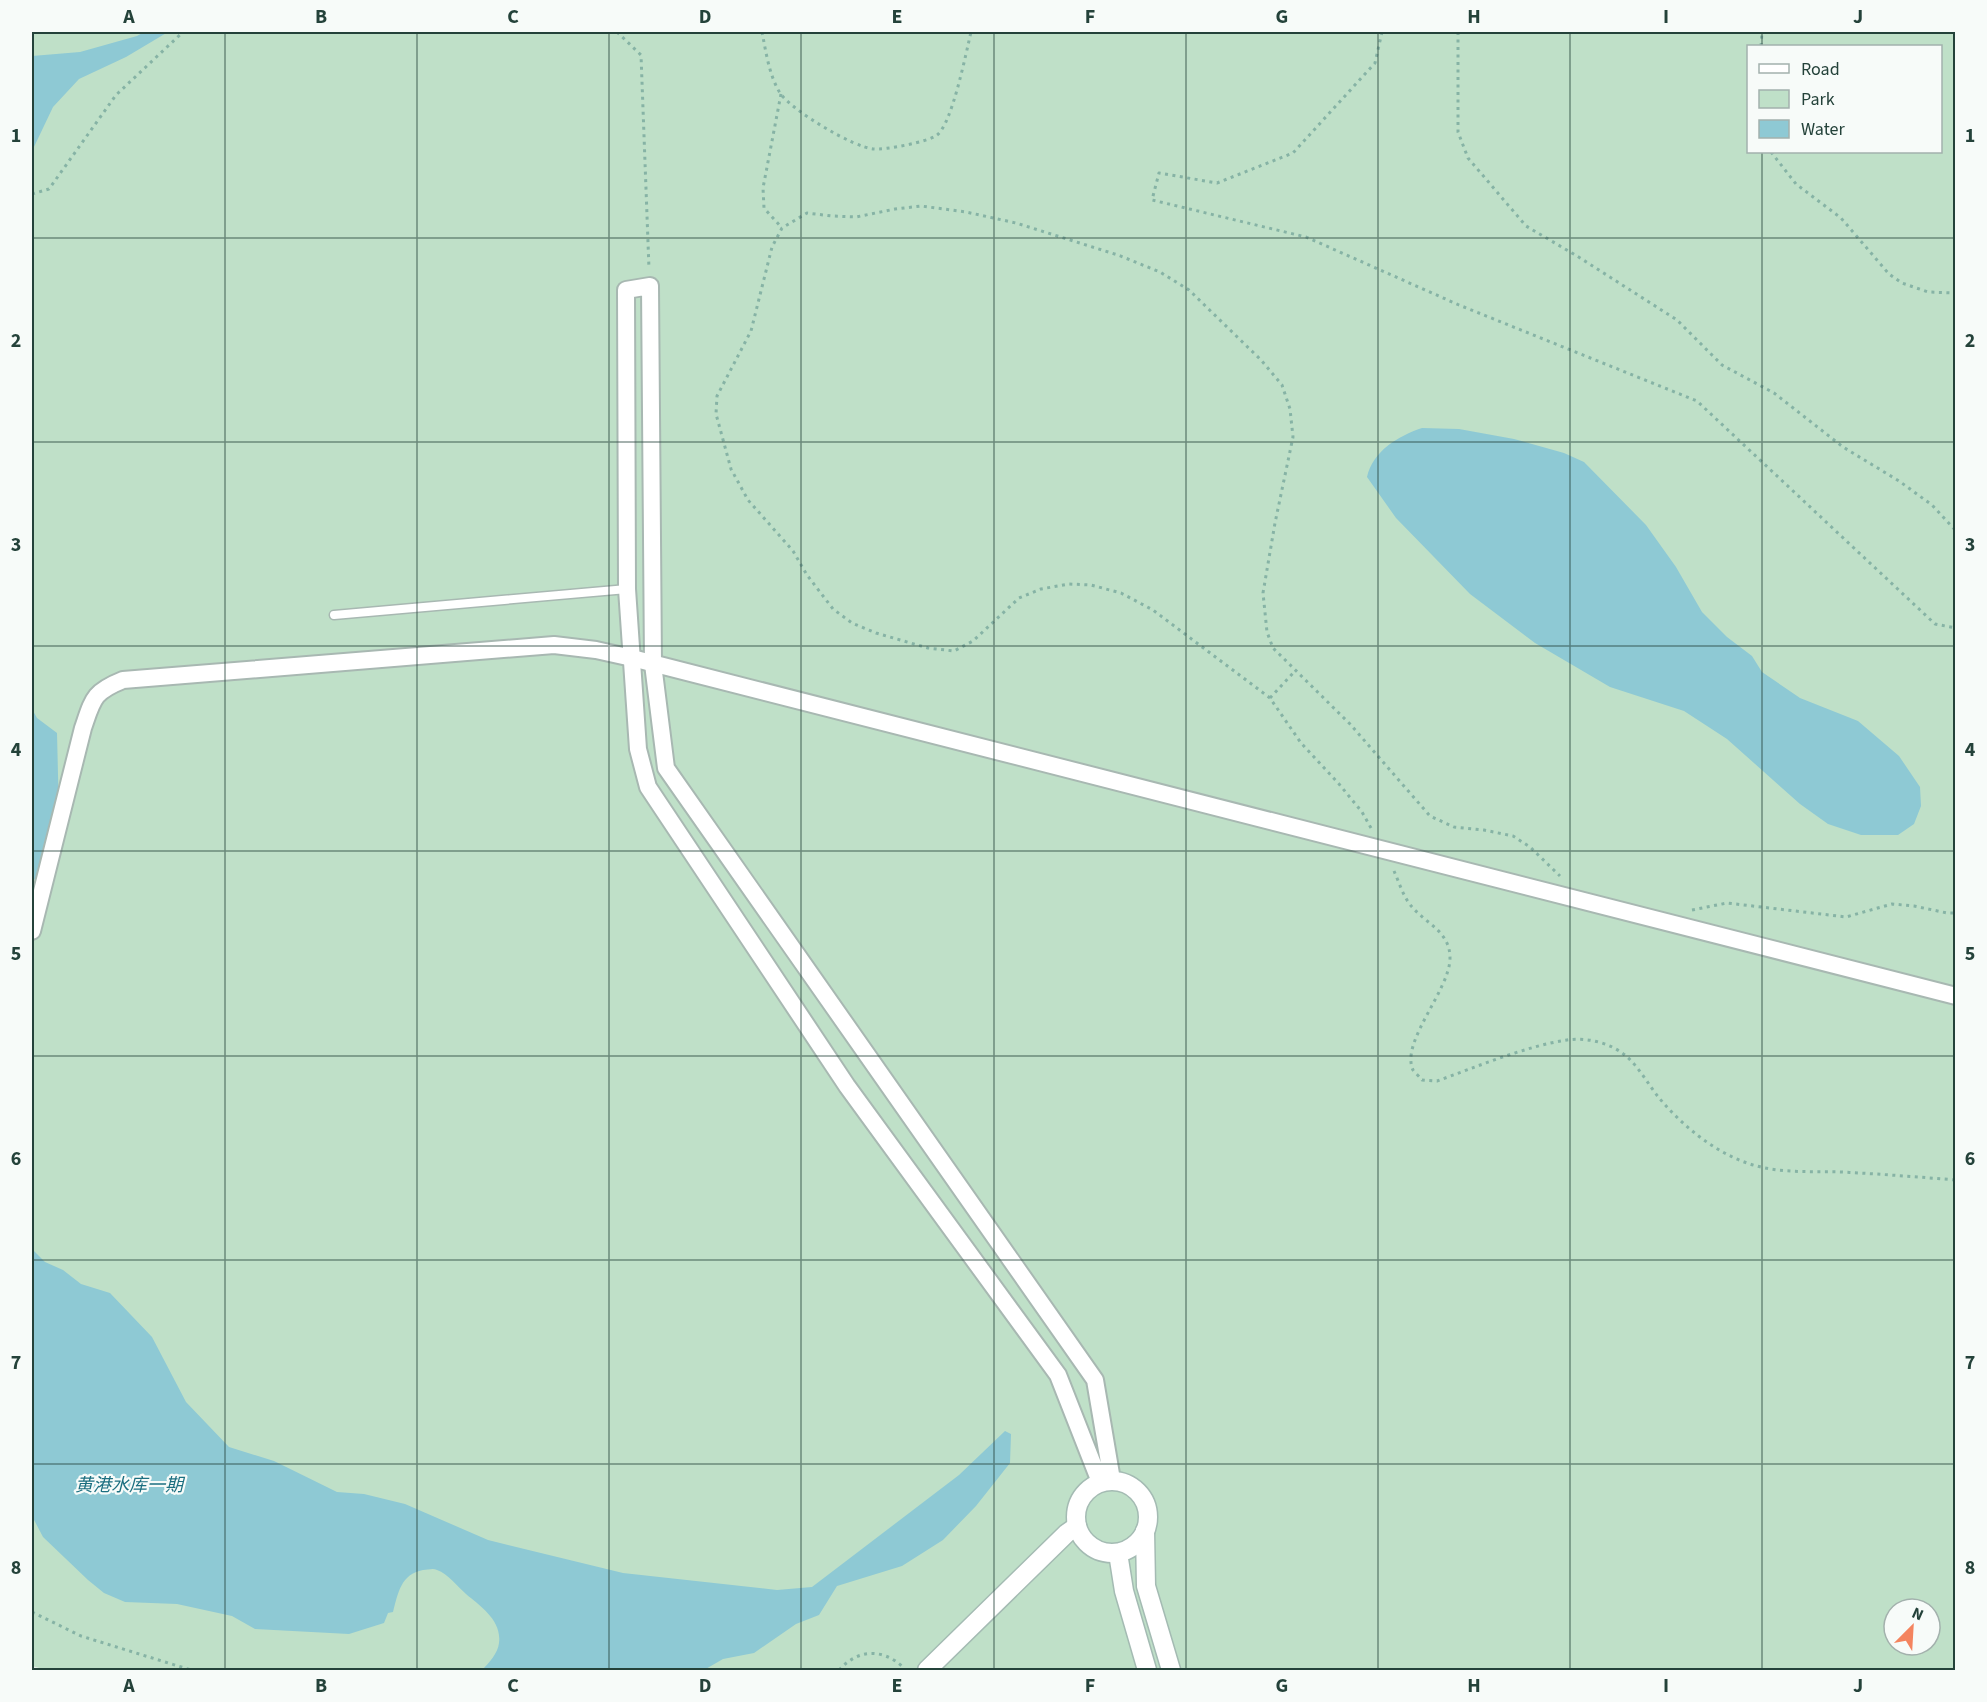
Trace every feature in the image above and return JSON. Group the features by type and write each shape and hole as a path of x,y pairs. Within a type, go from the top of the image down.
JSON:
{"street":[{"path":"650,286 653,664 666,768 1095,1380 1106,1481 1058,1375 847,1086 648,787 638,749 627,589 626,290 650,286"},
{"path":"32,932 83,728 93,700 106,687 123,680 554,645 596,650 632,658 1956,996"},
{"path":"1106,1481 1124,1482 1134,1488 1143,1497 1147,1508 1148,1520 1145,1531 1130,1549 1107,1553 1097,1550 1081,1536 1077,1526 1077,1505 1083,1495 1090,1487 1106,1481"},
{"path":"927,1671 1067,1533 1077,1526"},
{"path":"1145,1531 1146,1586 1171,1671"},
{"path":"1118,1552 1124,1591 1147,1671"}],"lane":[{"path":"334,615 627,589"}],"path":[{"path":"32,194 49,189 116,95 183,32"},
{"path":"617,32 641,56 650,286"},
{"path":"762,32 767,59 781,94 813,120 858,146 874,149 918,142 936,136 947,122 971,32"},
{"path":"1382,32 1375,63 1293,153 1217,183 1159,173 1152,200 1306,237 1459,305 1697,401 1935,624 1956,628"},
{"path":"1458,32 1458,132 1468,158 1526,226 1677,320 1722,365 1774,393 1843,447 1899,481 1932,505 1956,531"},
{"path":"781,94 763,188 764,208 782,228"},
{"path":"1772,153 1796,184 1841,218 1889,274 1902,283 1928,292 1956,293"},
{"path":"1560,876 1530,847 1513,837 1484,830 1454,827 1430,816 1350,724 1273,648 1267,632 1263,593 1293,437 1290,409 1282,385 1262,360 1189,290 1160,272 1118,255 1016,223 966,212 921,206 856,217 807,213 782,228 772,247 751,331 717,396 716,414 731,469 748,500 793,551 807,575 833,609 852,623 876,633 928,648 954,651 973,641 1019,598 1041,589 1069,584 1092,585 1121,593 1154,610 1270,698 1301,743 1362,812 1412,908 1437,927 1446,939 1450,957 1447,976 1410,1053 1413,1069 1422,1080 1437,1081 1542,1045 1568,1039 1586,1039 1609,1046 1627,1057 1660,1100 1688,1128 1712,1146 1746,1163 1779,1171 1842,1172 1956,1180"},
{"path":"1270,698 1296,670"},
{"path":"1689,911 1727,903 1846,917 1892,904 1956,913"},
{"path":"32,1612 81,1636 191,1671"},
{"path":"839,1671 859,1654 876,1653 894,1660 903,1667"}],"green space":[{"path":"32,32 1955,32 1955,1670 47,1670 32,1666"}],"water":[{"path":"144,32 168,32 126,57 79,79 53,107 33,149 32,162 32,56 80,52"},
{"path":"1422,428 1459,429 1514,439 1564,453 1584,462 1646,525 1676,567 1702,612 1727,637 1752,656 1762,672 1800,698 1858,721 1899,756 1920,787 1921,806 1914,824 1898,835 1861,835 1828,824 1800,804 1727,739 1684,711 1610,687 1535,643 1470,594 1396,518 1367,477 1381,452 1404,435"},
{"path":"32,709 37,718 57,733 60,857 47,876 32,880"},
{"name":"黄港水库一期","path":"32,1249 45,1262 63,1270 81,1284 110,1293 152,1337 186,1402 229,1447 274,1461 337,1492 364,1494 405,1504 488,1540 623,1573 777,1590 812,1587 959,1475 1005,1431 1011,1434 1010,1463 976,1506 943,1540 902,1566 837,1586 819,1615 796,1624 754,1653 723,1659 704,1670 482,1670 497,1650 499,1635 497,1627 489,1614 449,1577 434,1569 416,1572 405,1580 393,1612 388,1613 384,1623 349,1634 255,1629 232,1616 177,1604 125,1602 104,1593 88,1580 43,1537 32,1516"}]}
